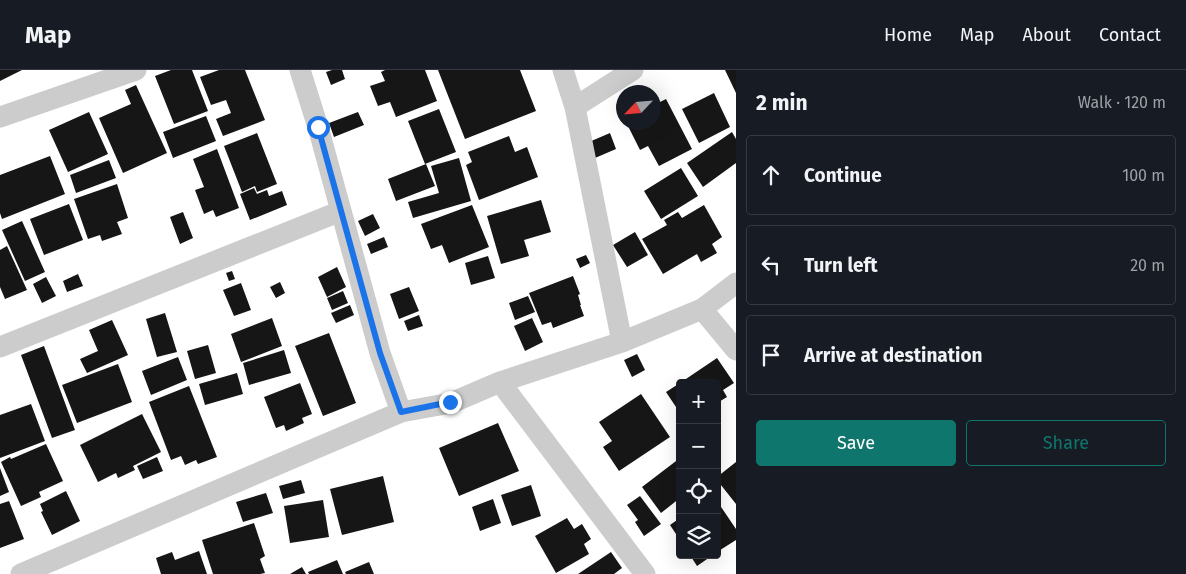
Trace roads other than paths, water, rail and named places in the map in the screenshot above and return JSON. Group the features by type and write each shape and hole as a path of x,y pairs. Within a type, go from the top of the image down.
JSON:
{"street":[{"path":"0,117 136,70"},
{"path":"300,70 318,127 380,353 401,412"},
{"path":"563,70 574,106 622,342"},
{"path":"574,106 633,70"},
{"path":"0,348 341,211"},
{"path":"21,574 401,412 450,402 500,382 622,342 702,309 736,284"},
{"path":"702,309 736,350"},
{"path":"500,382 645,574"}]}
